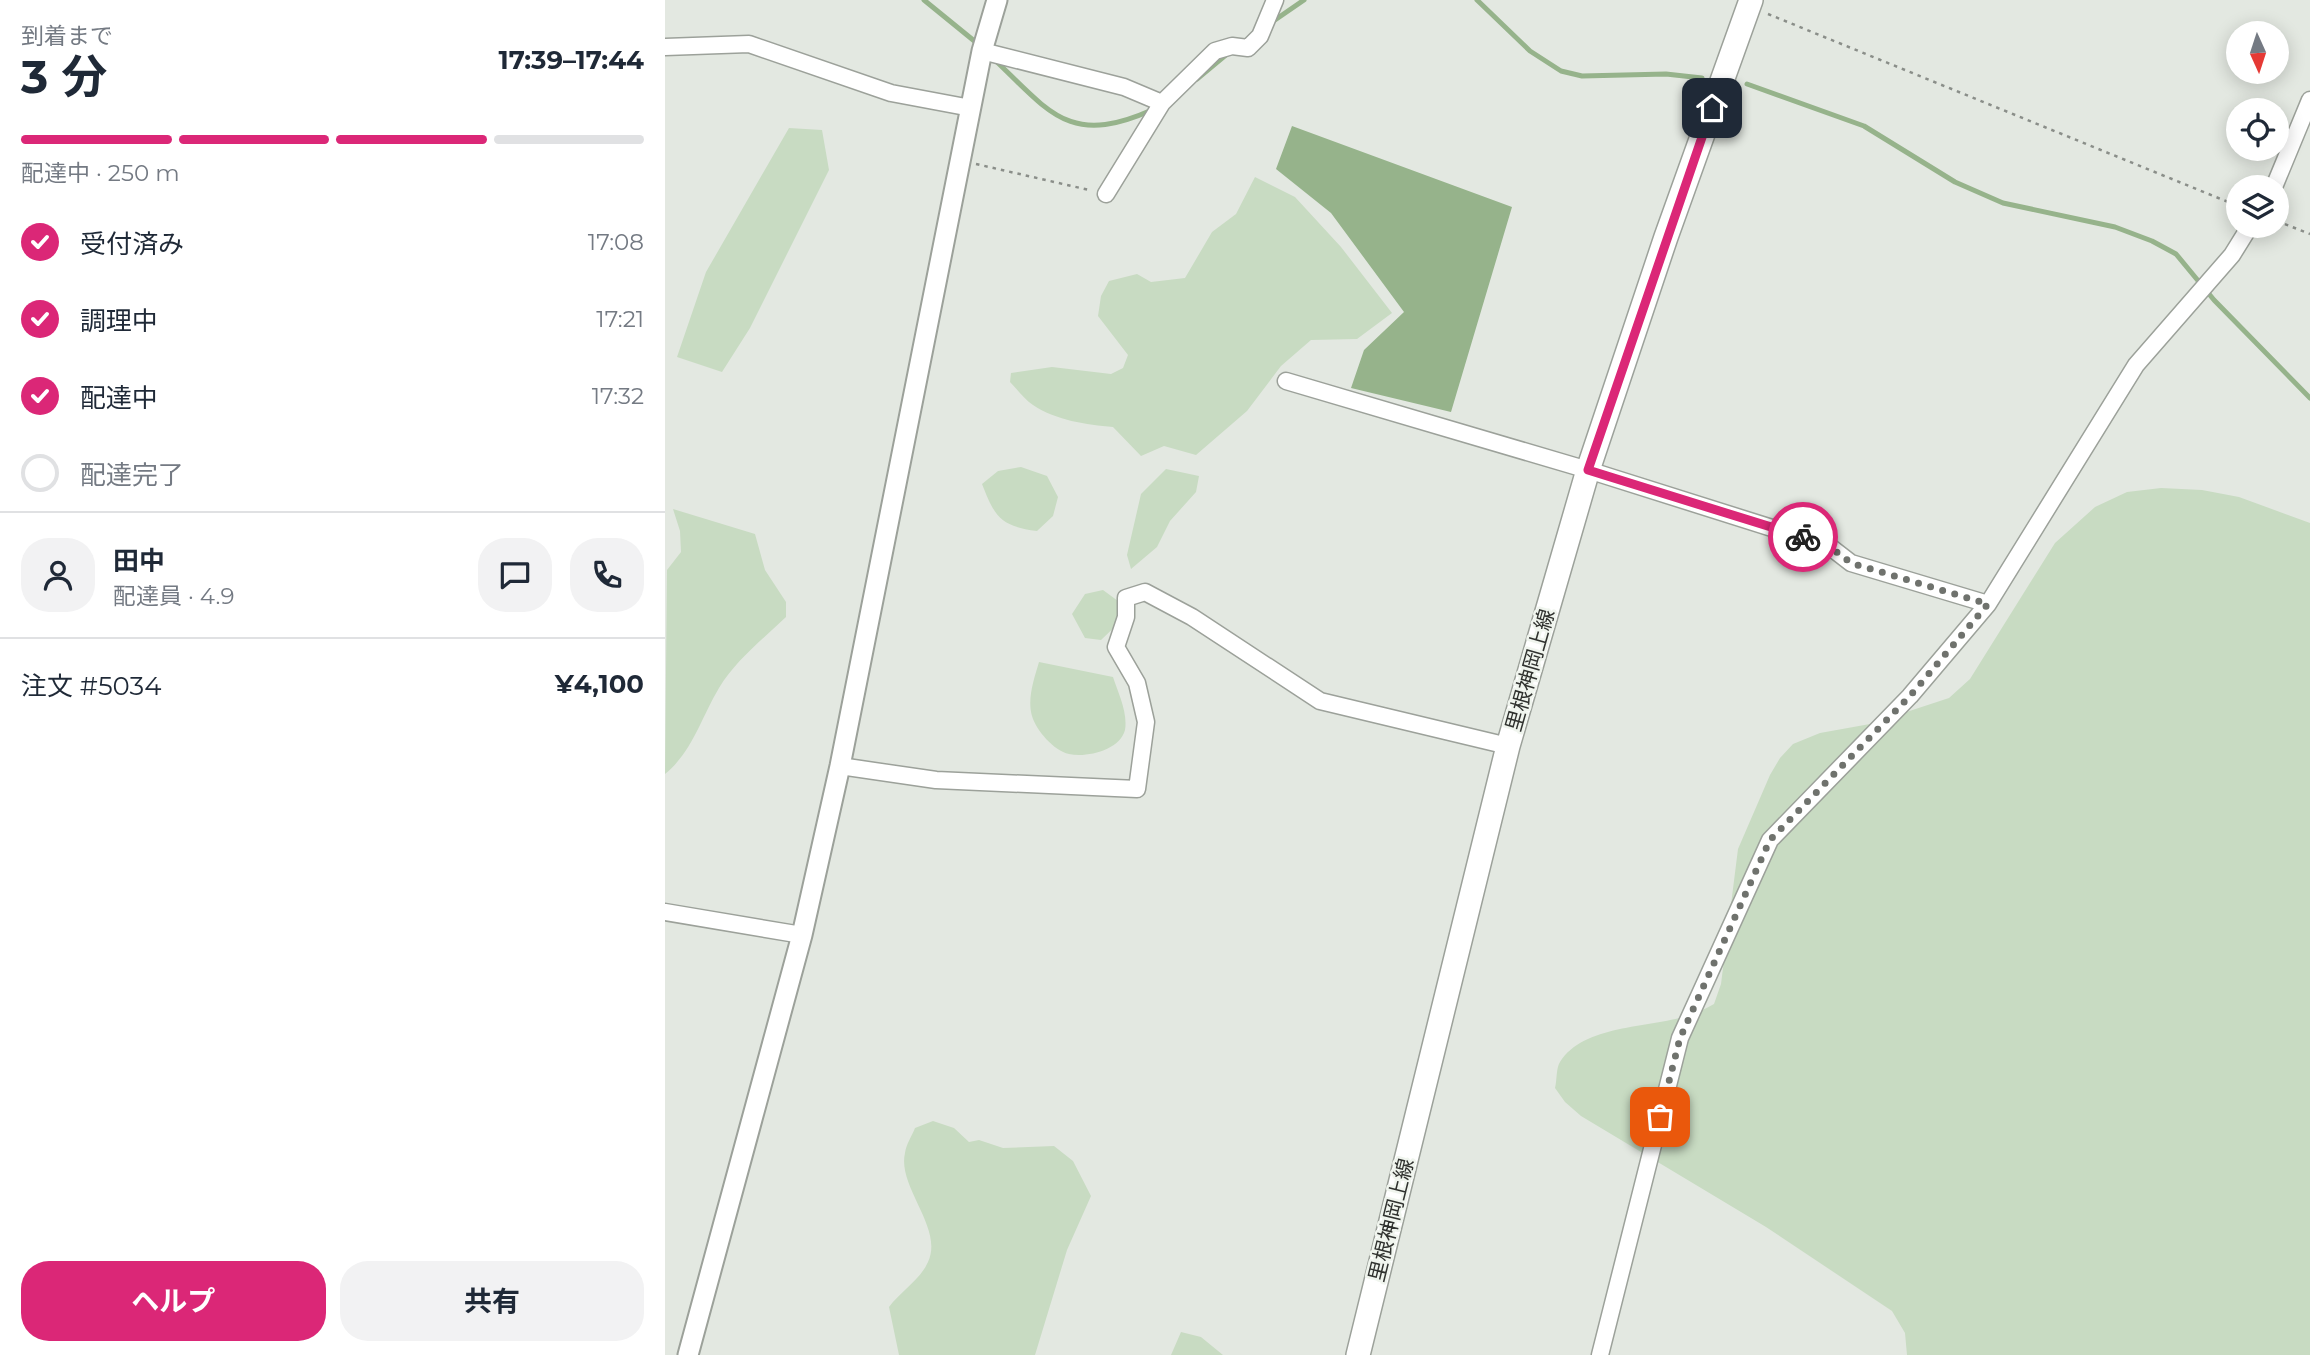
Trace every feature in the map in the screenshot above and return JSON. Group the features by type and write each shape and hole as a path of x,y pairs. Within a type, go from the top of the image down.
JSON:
{"main road":[{"name":"里根神岡上線","path":"1358,1355 1508,746 1588,470 1666,237 1750,3"}],"street":[{"path":"688,1355 802,935 840,766 982,51 997,0"},
{"path":"1106,194 1162,103 1215,51 1231,46 1248,48 1260,36 1275,0"},
{"path":"665,47 749,44 891,93 971,108"},
{"path":"982,51 1124,87 1162,103"},
{"path":"2279,175 2310,100"},
{"path":"1600,1355 1680,1038 1770,840 1910,696 1988,604 2136,365 2232,256 2243,238"},
{"path":"1286,381 1588,470 1829,546 1851,563 1988,604"},
{"path":"840,766 936,780 1137,789 1146,722 1137,683 1116,647 1126,617 1126,598 1145,593 1192,617 1320,701 1508,746"},
{"path":"665,912 802,935"}],"path":[{"path":"1750,3 2226,201"},
{"path":"961,161 1106,194"},
{"path":"2289,226 2310,234"}],"shaded area":[{"path":"1292,126 1512,207 1451,412 1351,388 1364,350 1404,312 1331,213 1276,169"},
{"path":"789,128 822,130 829,170 750,328 722,372 677,357 706,272"},
{"path":"1255,177 1295,197 1341,247 1392,313 1357,339 1311,340 1281,366 1247,411 1196,455 1164,446 1141,456 1113,427 1082,423 1051,414 1030,403 1010,382 1011,373 1052,367 1111,374 1123,368 1128,355 1098,316 1101,296 1109,281 1137,274 1151,282 1185,278 1212,232 1236,214"},
{"path":"1021,467 1047,476 1058,497 1053,516 1037,531 1015,526 1000,518 982,484 998,471"},
{"path":"1166,469 1199,476 1196,492 1170,521 1157,547 1131,569 1127,555 1141,494"},
{"path":"2161,488 2202,490 2239,497 2310,523 2310,1355 1907,1355 1905,1333 1892,1311 1766,1227 1581,1116 1565,1102 1555,1088 1558,1067 1571,1050 1585,1040 1620,1029 1690,1015 1714,1004 1721,984 1738,849 1770,775 1793,744 1820,733 1870,724 1949,698 1970,679 2055,543 2095,507 2127,492"},
{"path":"673,509 755,534 765,570 786,602 786,617 733,668 713,699 690,745 665,774 667,570 681,552 680,531"},
{"path":"1103,590 1118,601 1124,618 1101,640 1085,638 1072,614 1085,594"},
{"path":"1039,662 1113,677 1126,723 1117,743 1102,751 1076,755 1057,749 1046,739 1034,722 1030,703"},
{"path":"933,1121 954,1128 969,1142 979,1140 1003,1148 1054,1146 1073,1161 1091,1196 1067,1250 1035,1355 899,1355 889,1307 920,1274 928,1262 931,1249 926,1222 907,1180 905,1153 915,1128"},
{"path":"1181,1332 1201,1337 1223,1355 1171,1355"}],"waterway":[{"path":"924,0 978,44"},
{"path":"1272,22 1304,0"},
{"path":"1477,0 1530,51 1561,71 1582,76 1666,74 1702,78"},
{"path":"1197,79 1227,54"},
{"path":"996,61 1032,96 1064,119 1101,125 1152,110"},
{"path":"1747,84 1864,126 1955,182 2003,203 2115,227 2152,241 2176,254 2214,300 2310,398"}],"way so far":[{"path":"1660,1117 1680,1038 1770,840 1910,696 1988,604 1851,563 1829,546 1803,537"}],"route":[{"path":"1712,108 1588,470 1803,537"}]}
